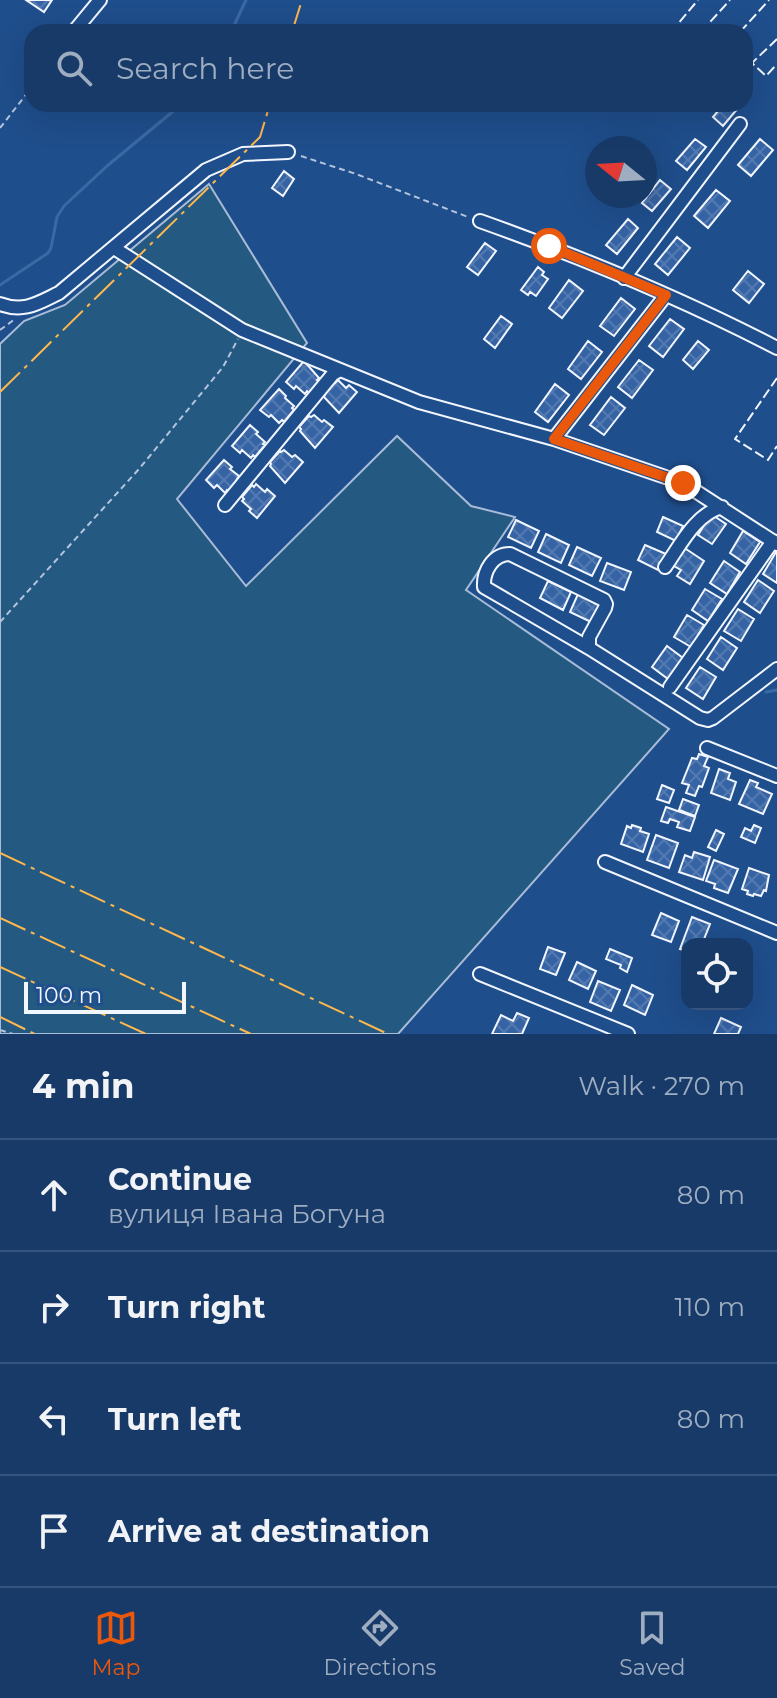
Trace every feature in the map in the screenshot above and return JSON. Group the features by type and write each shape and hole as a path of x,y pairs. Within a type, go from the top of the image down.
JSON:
{"street":[{"path":"80,24 100,0"},
{"path":"624,278 740,124"},
{"path":"0,304 21,309 59,293 206,170 243,154 288,152"},
{"path":"480,221 666,295 777,348"},
{"path":"114,248 242,330 419,402 554,439 683,483 775,542 670,687"},
{"path":"554,439 666,295"},
{"path":"225,505 333,374 340,370"},
{"path":"665,567 706,513 722,507"},
{"path":"589,648 589,637 605,608 604,600 510,554 499,556 489,565 484,587 700,718 708,720 777,669"},
{"path":"707,748 777,776"},
{"path":"605,862 777,933"},
{"path":"480,974 628,1034"}],"path":[{"path":"0,128 24,97"},
{"path":"288,152 480,221"},
{"path":"0,622 139,469 223,367 242,330"},
{"path":"0,1030 13,1034"}],"shaded area":[{"path":"209,184 307,343 177,499 246,586 397,436 471,506 515,517 466,590 669,729 398,1034 0,1034 0,344 24,321 65,305"}],"building":[{"path":"26,0 52,0 44,12"},
{"path":"717,112 735,112 723,126 713,117"},
{"path":"695,139 706,147 687,170 676,161"},
{"path":"760,139 773,150 751,176 738,165"},
{"path":"284,171 294,179 283,196 272,188"},
{"path":"660,180 671,189 657,205 657,184"},
{"path":"716,190 730,201 708,228 694,216"},
{"path":"628,219 638,228 617,254 606,245"},
{"path":"677,237 690,248 668,275 655,264"},
{"path":"485,243 496,251 478,275 467,267"},
{"path":"538,267 548,279 536,296 530,292 528,295 521,290"},
{"path":"748,271 764,284 749,303 733,290"},
{"path":"569,280 583,291 562,318 549,308"},
{"path":"621,298 635,309 614,336 600,326"},
{"path":"501,316 512,324 495,348 484,339"},
{"path":"670,319 684,329 663,357 649,346"},
{"path":"588,341 602,352 581,379 568,369"},
{"path":"698,341 709,350 693,369 683,360"},
{"path":"639,360 653,370 632,398 618,387"},
{"path":"304,361 319,378 319,382 305,394 286,382"},
{"path":"338,380 346,388 349,385 357,392 339,413 324,397 324,393"},
{"path":"555,384 569,395 548,422 535,412"},
{"path":"279,389 294,410 284,422 279,423 260,410"},
{"path":"611,397 625,408 604,435 590,425"},
{"path":"314,415 333,427 315,448 299,427"},
{"path":"250,425 265,442 251,458 232,446"},
{"path":"284,450 303,462 285,483 270,466 270,462"},
{"path":"224,460 239,476 239,480 225,493 206,480"},
{"path":"256,484 275,496 257,518 242,501 242,497"},
{"path":"711,514 726,524 712,544 698,535"},
{"path":"663,517 683,526 676,541 657,532"},
{"path":"516,520 539,531 531,548 508,537"},
{"path":"743,531 760,542 746,564 730,553"},
{"path":"546,534 569,545 561,563 538,552"},
{"path":"645,545 666,554 658,570 638,560"},
{"path":"577,547 601,558 592,576 569,565"},
{"path":"683,547 704,561 690,584 677,576 681,570 672,565"},
{"path":"777,553 777,583 763,574"},
{"path":"724,561 740,572 727,594 710,583"},
{"path":"607,563 631,572 624,590 600,581"},
{"path":"758,580 774,591 760,613 744,602"},
{"path":"548,581 571,592 563,610 540,598"},
{"path":"705,589 722,599 708,621 692,610"},
{"path":"578,594 602,606 593,623 570,612"},
{"path":"738,609 754,619 741,641 724,631"},
{"path":"687,615 704,625 691,647 674,637"},
{"path":"721,637 737,648 723,670 707,659"},
{"path":"667,646 683,658 668,679 652,667"},
{"path":"700,667 716,677 703,699 686,688"},
{"path":"699,754 708,757 704,766 709,768 695,796 686,793 689,785 682,783 692,758 697,759"},
{"path":"719,769 730,773 728,779 736,782 730,800 711,793"},
{"path":"750,780 758,783 756,787 772,794 763,814 739,804"},
{"path":"662,785 674,790 669,803 657,799"},
{"path":"683,799 699,805 695,816 679,810"},
{"path":"666,807 695,817 690,831 677,827 679,822 670,819 668,823 661,821"},
{"path":"632,825 649,834 643,852 621,844 627,826 631,828"},
{"path":"754,825 761,828 755,843 741,837 745,828 751,831"},
{"path":"716,830 724,834 716,851 708,847"},
{"path":"656,835 678,843 669,868 647,860"},
{"path":"694,852 710,857 703,880 679,872 685,855 692,858"},
{"path":"714,860 738,869 728,893 706,881"},
{"path":"749,868 769,875 766,891 761,896 747,894 748,891 742,889"},
{"path":"661,913 679,921 671,942 652,935"},
{"path":"692,917 710,924 704,938 684,938"},
{"path":"548,947 565,953 556,975 540,969"},
{"path":"610,949 632,958 627,972 620,968 621,965 606,959"},
{"path":"577,962 596,971 588,989 569,980"},
{"path":"598,981 620,990 611,1011 590,1002"},
{"path":"632,985 653,995 645,1015 624,1005"},
{"path":"517,1013 529,1018 522,1034 492,1034 501,1015 513,1021"},
{"path":"721,1018 741,1027 738,1034 714,1034"}],"waterway":[{"path":"235,24 246,0"},
{"path":"0,285 48,253 57,217 64,206 172,112"},
{"path":"766,692 777,690"}],"fence":[{"path":"678,24 698,0"},
{"path":"708,24 730,0"},
{"path":"747,24 769,0"},
{"path":"753,62 777,39"},
{"path":"753,64 766,76 777,64"},
{"path":"777,378 735,439 768,460 777,446"}],"power":[{"path":"294,24 302,0"},
{"path":"0,392 260,137 268,112"},
{"path":"0,853 388,1034"},
{"path":"0,918 251,1034"},
{"path":"0,967 146,1034"},
{"path":"0,1017 35,1034"}],"route":[{"path":"549,246 666,295 554,439 683,483"}]}
